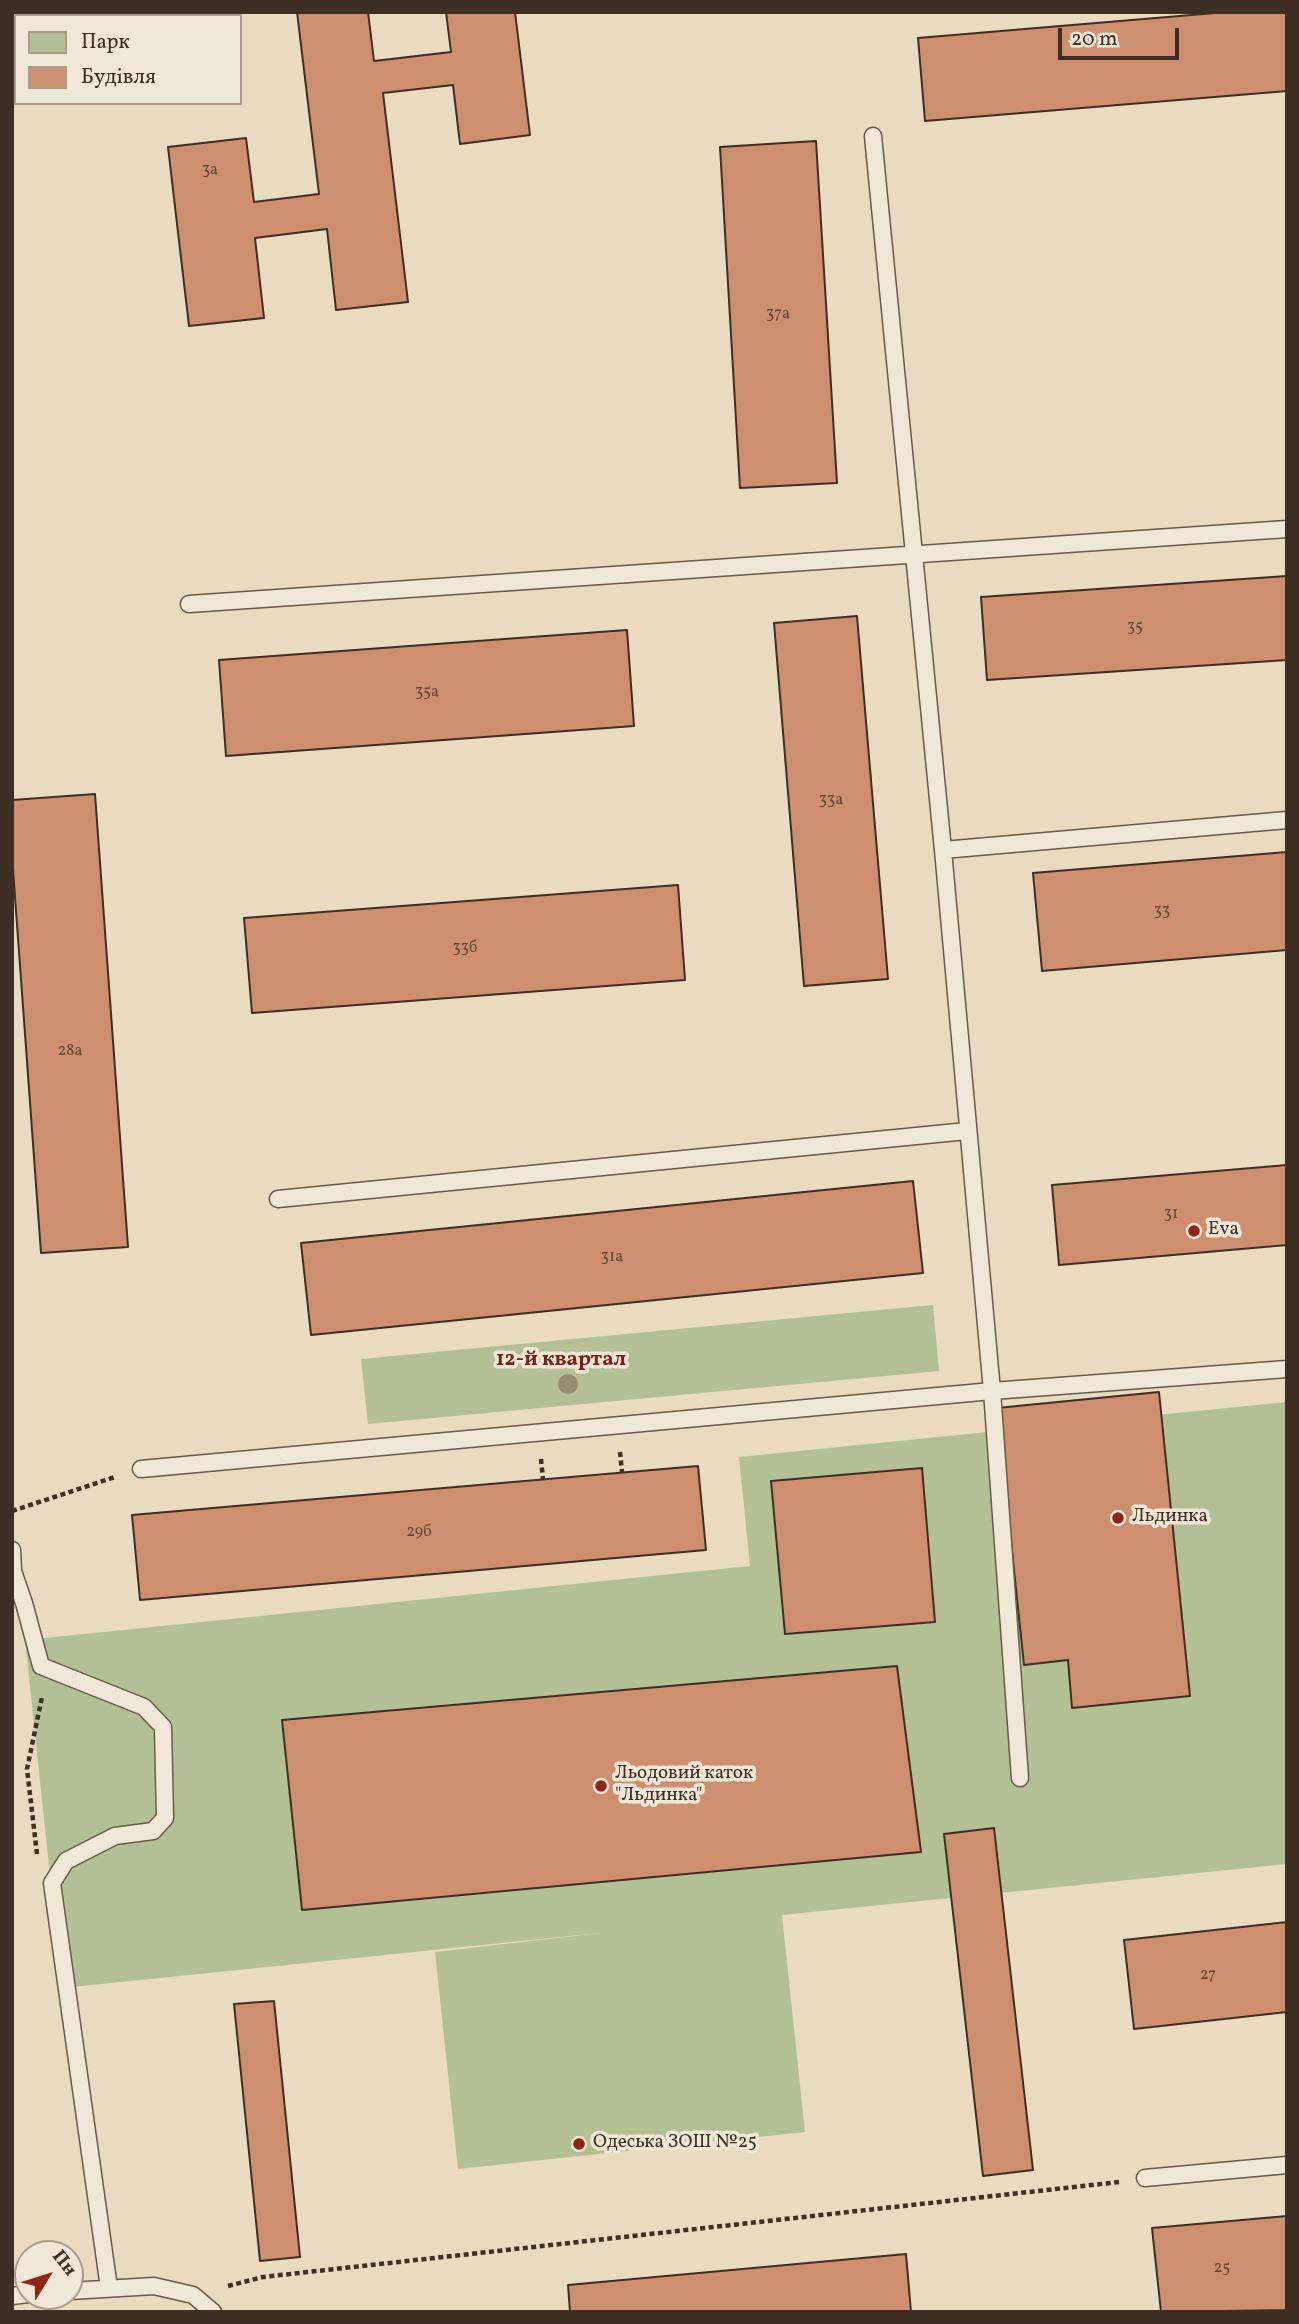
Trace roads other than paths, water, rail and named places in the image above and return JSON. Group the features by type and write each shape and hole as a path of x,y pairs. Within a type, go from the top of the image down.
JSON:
{"lane":[{"path":"873,136 943,850 992,1391 1020,1778"},
{"path":"189,604 1287,529"},
{"path":"943,850 1287,820"},
{"path":"278,1199 967,1131"},
{"path":"141,1469 992,1391 1287,1369"},
{"path":"12,1550 13,1571 41,1666 144,1707 163,1727 165,1818 153,1831 115,1836 66,1861 52,1883 109,2288"},
{"path":"1145,2178 1287,2165"},
{"path":"84,2290 154,2286 193,2295 213,2312"}],"place":[{"name":"Eva","path":"1194,1231"},
{"name":"Льдинка","path":"1118,1518"},
{"name":"Льодовий каток \"Льдинка\"","path":"601,1786"},
{"name":"Одеська ЗОШ №25","path":"579,2144"}],"district":[{"name":"12-й квартал","path":"561,1361"}]}
